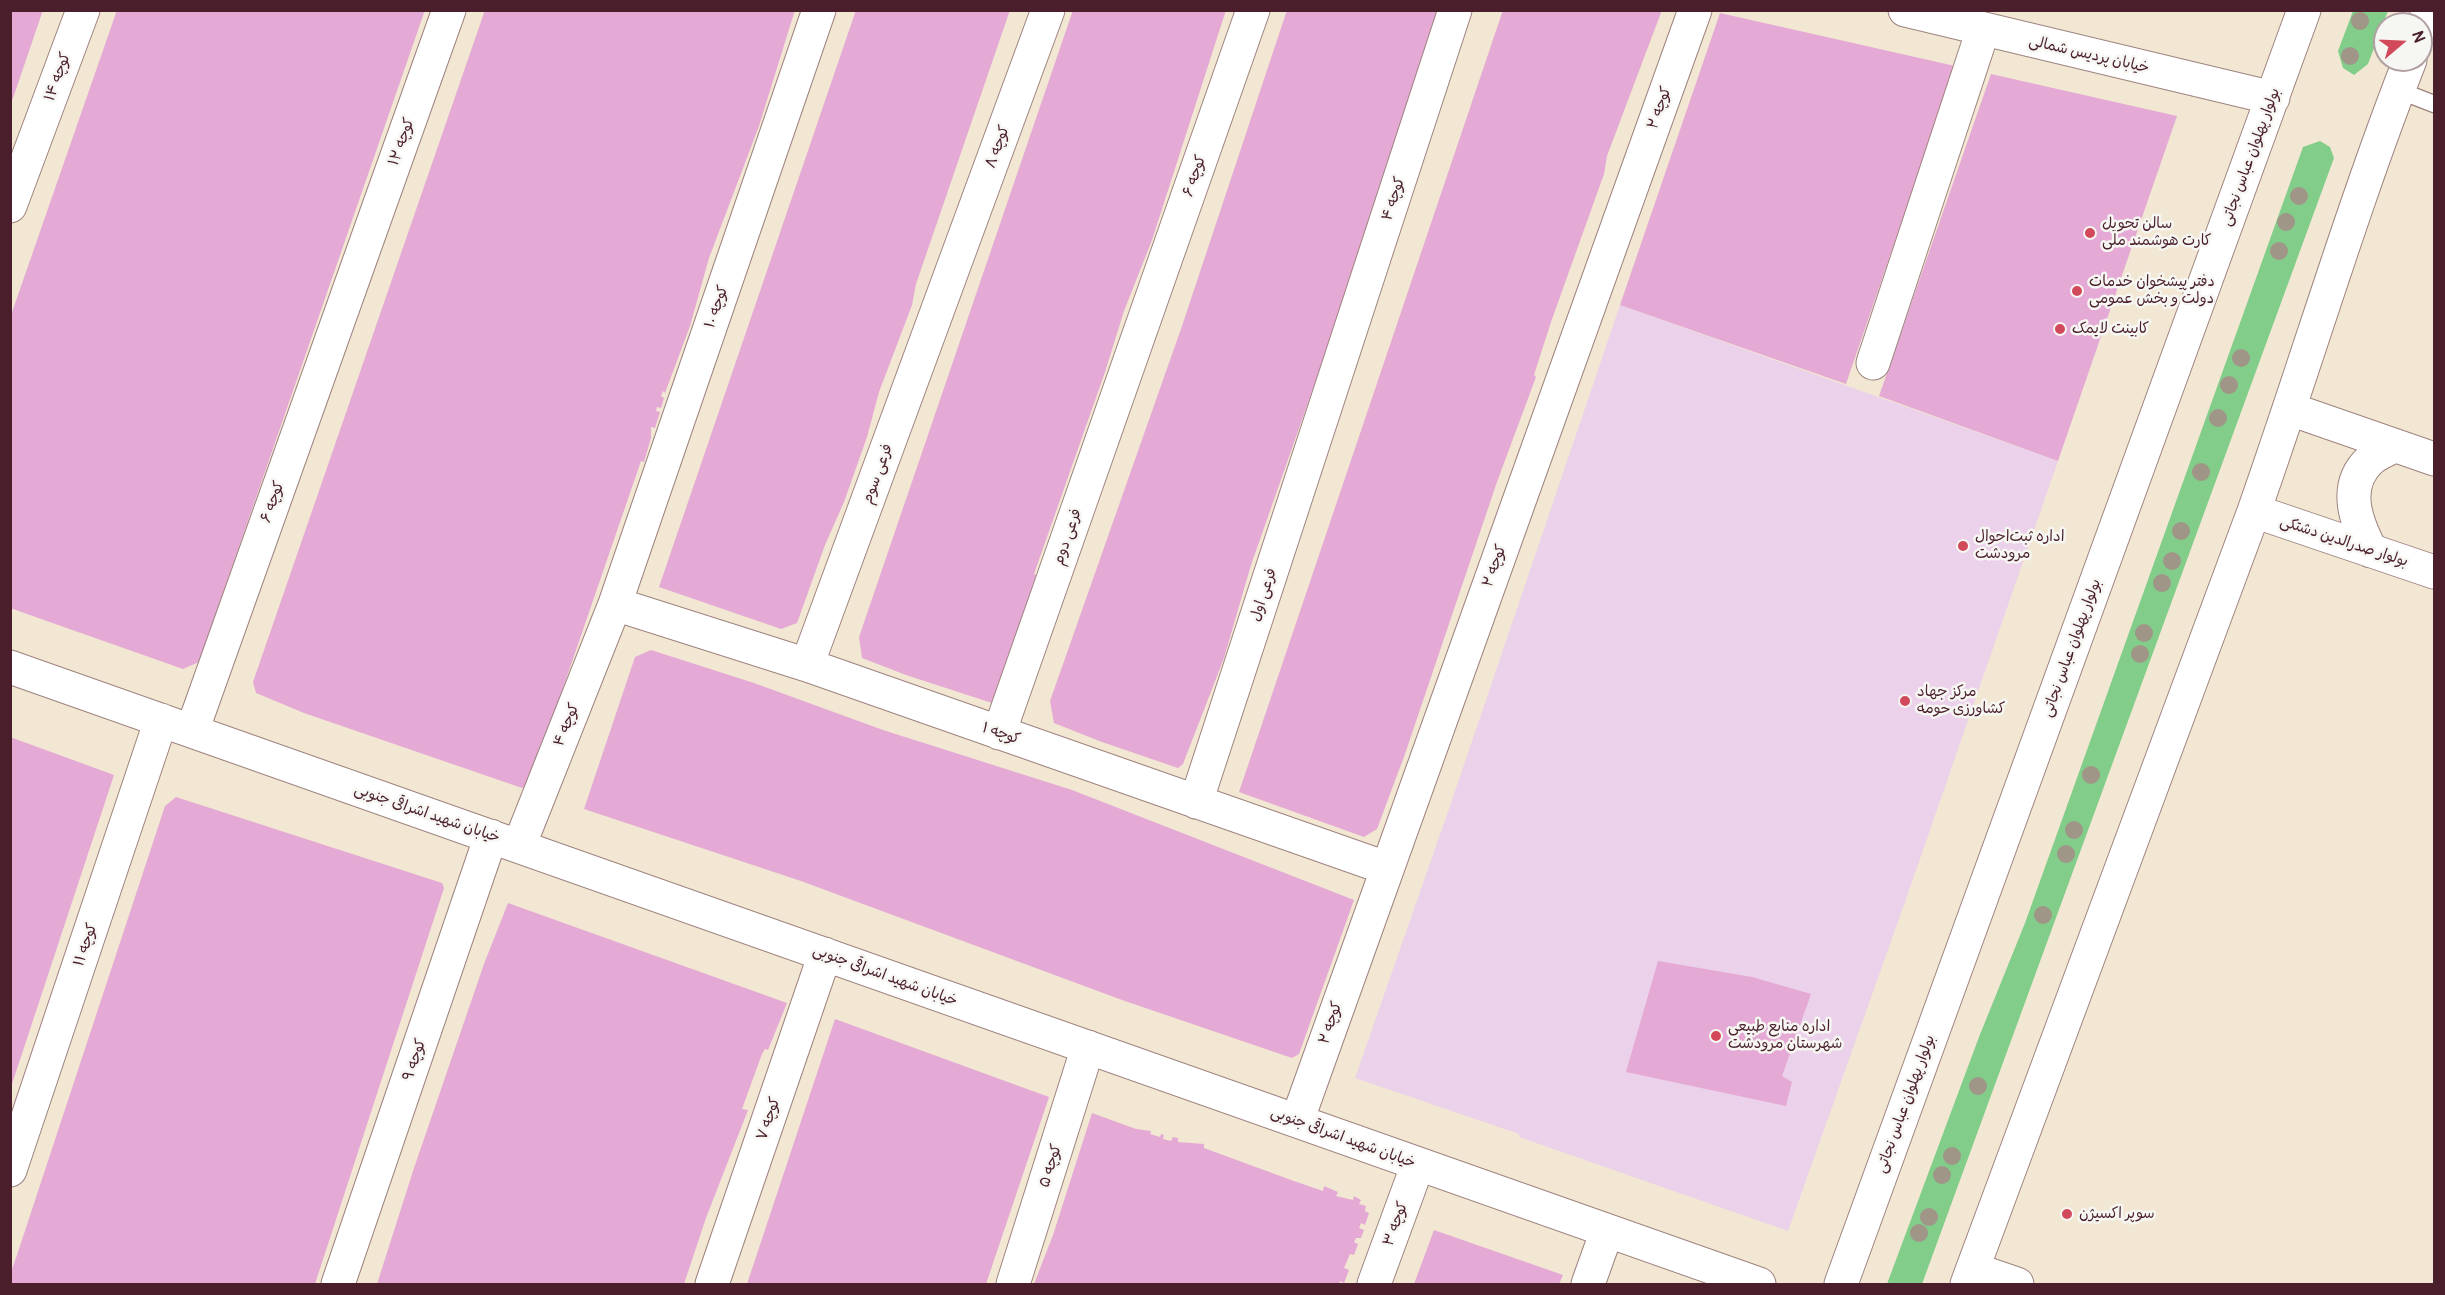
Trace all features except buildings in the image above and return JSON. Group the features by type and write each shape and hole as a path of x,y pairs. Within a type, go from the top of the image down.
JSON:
{"street":[{"name":"کوچه ۱۴","path":"10,206 83,10"},
{"name":"کوچه ۱۲","path":"355,274 449,10"},
{"name":"کوچه ۱۰","path":"615,604 819,10"},
{"name":"کوچه ۸","path":"948,283 1048,10"},
{"name":"کوچه ۶","path":"1137,341 1253,10"},
{"name":"کوچه ۴","path":"1332,388 1455,10"},
{"name":"کوچه ۲","path":"1297,1121 1695,10"},
{"name":"خیابان پردیس شمالی","path":"1905,10 2273,98"},
{"name":"بولوار پهلوان عباس نجاتی","path":"1840,1284 2304,10"},
{"path":"1873,363 1983,30"},
{"path":"2017,1284 1970,1277 2254,511 2364,183 2405,72"},
{"name":"کوچه ۶","path":"192,730 355,274"},
{"name":"فرعی سوم","path":"807,665 948,283"},
{"name":"فرعی دوم","path":"999,733 1137,341"},
{"name":"فرعی اول","path":"1196,802 1332,388"},
{"path":"2290,409 2434,459"},
{"path":"2371,551 2360,529 2352,501 2360,472 2371,458 2394,446"},
{"name":"بولوار صدرالدین دشتکی","path":"2254,511 2434,572"},
{"name":"کوچه ۱","path":"615,604 807,665 1386,868"},
{"name":"کوچه ۴","path":"505,841 615,604"},
{"name":"خیابان شهید اشراقی جنوبی","path":"10,666 1760,1284"},
{"name":"کوچه ۱۱","path":"10,1170 161,720"},
{"name":"کوچه ۹","path":"338,1284 505,841"},
{"name":"کوچه ۷","path":"712,1284 825,954"},
{"name":"کوچه ۵","path":"1013,1284 1088,1047"},
{"name":"کوچه ۳","path":"1374,1284 1418,1164"},
{"path":"1588,1284 1607,1231"}],"lane":[{"path":"2398,90 2434,104"}],"shaded area":[{"path":"1620,305 2058,461 1788,1231 1519,1137 1519,1134 1355,1078"}],"green space":[{"path":"2353,11 2388,11 2373,12 2373,51 2368,64 2354,75 2343,68 2338,51"},
{"path":"2320,141 2330,147 2334,158 1922,1284 1887,1284 1979,1037 2025,923 2303,147"}],"place":[{"name":"سالن تحویل کارت هوشمند ملی","path":"2090,233"},
{"name":"دفتر پیشخوان خدمات دولت و بخش عمومی","path":"2077,291"},
{"name":"کابینت لایمک","path":"2060,329"},
{"name":"اداره ثبت‌احوال مرودشت","path":"1963,546"},
{"name":"مرکز جهاد کشاورزی حومه","path":"1905,701"},
{"name":"اداره منابع طبیعی شهرستان مرودشت","path":"1716,1036"},
{"name":"سوپر اکسیژن","path":"2067,1214"}]}
